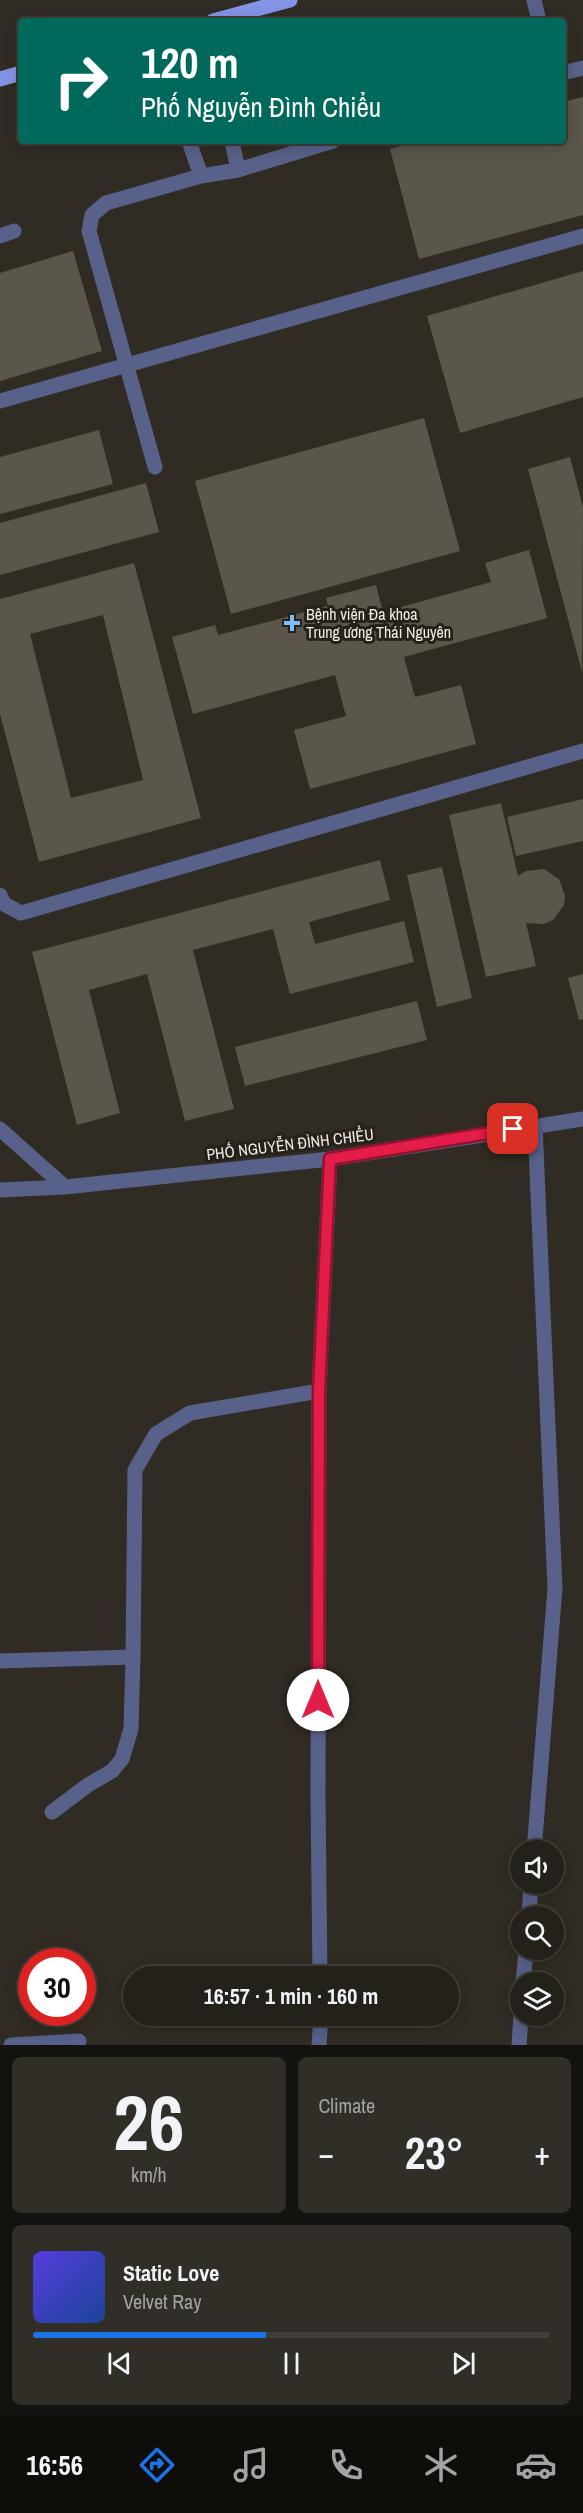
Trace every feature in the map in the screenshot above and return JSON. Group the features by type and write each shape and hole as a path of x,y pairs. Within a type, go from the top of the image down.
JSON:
{"main road":[{"path":"224,18 290,0"},
{"path":"0,79 18,74"}],"street":[{"path":"534,0 538,18"},
{"path":"566,72 583,68"},
{"path":"190,144 201,176"},
{"path":"233,144 238,170"},
{"path":"155,467 88,231 92,215 106,203 201,176 238,170 323,144"},
{"path":"0,401 583,236"},
{"path":"0,895 4,904 21,913 583,751"},
{"name":"PHỐ NGUYỄN ĐÌNH CHIỂU","path":"0,1190 65,1187 330,1159 583,1119"},
{"path":"535,1840 555,1588 536,1125"},
{"path":"0,1129 65,1187"},
{"path":"320,1966 319,1391 330,1159"},
{"path":"52,1812 112,1771 122,1759 131,1729 135,1470 156,1434 190,1413 319,1391"},
{"path":"0,1661 133,1657"},
{"path":"319,2045 320,2026"},
{"path":"519,2045 520,2026"},
{"path":"11,2045 79,2041"}],"building":[{"path":"583,97 583,215 419,259 390,149 409,144 566,144 566,101"},
{"path":"73,251 102,351 0,381 0,273"},
{"path":"583,271 583,397 460,433 427,316"},
{"path":"424,418 460,551 231,614 195,481"},
{"path":"99,430 113,484 0,514 0,457"},
{"path":"570,457 583,507 582,672 528,469"},
{"path":"146,483 159,532 0,575 0,523"},
{"path":"529,550 547,618 404,657 415,697 461,685 476,744 310,789 294,730 346,716 335,675 193,714 172,637 215,625 218,635 328,606 326,598 376,585 383,612 491,582 485,563"},
{"path":"134,563 201,818 39,862 0,714 0,599","holes":["103,615 143,780 71,798 30,634"]},
{"path":"583,799 583,841 516,856 507,817"},
{"path":"501,803 518,876 526,871 544,869 559,879 565,896 564,905 553,920 544,924 526,923 536,966 486,977 449,815"},
{"path":"380,860 390,900 309,922 315,944 404,921 414,962 290,994 273,929 193,950 234,1109 185,1121 147,974 89,990 120,1113 77,1125 32,952"},
{"path":"442,867 472,998 437,1007 407,875"},
{"path":"583,974 583,1019 579,1020 568,978"},
{"path":"417,1001 427,1040 245,1086 235,1047"}],"place":[{"name":"Bệnh viện Đa khoa Trung ương Thái Nguyên","path":"292,623"}],"route":[{"path":"318,1700 319,1391 330,1159 513,1129"}]}
